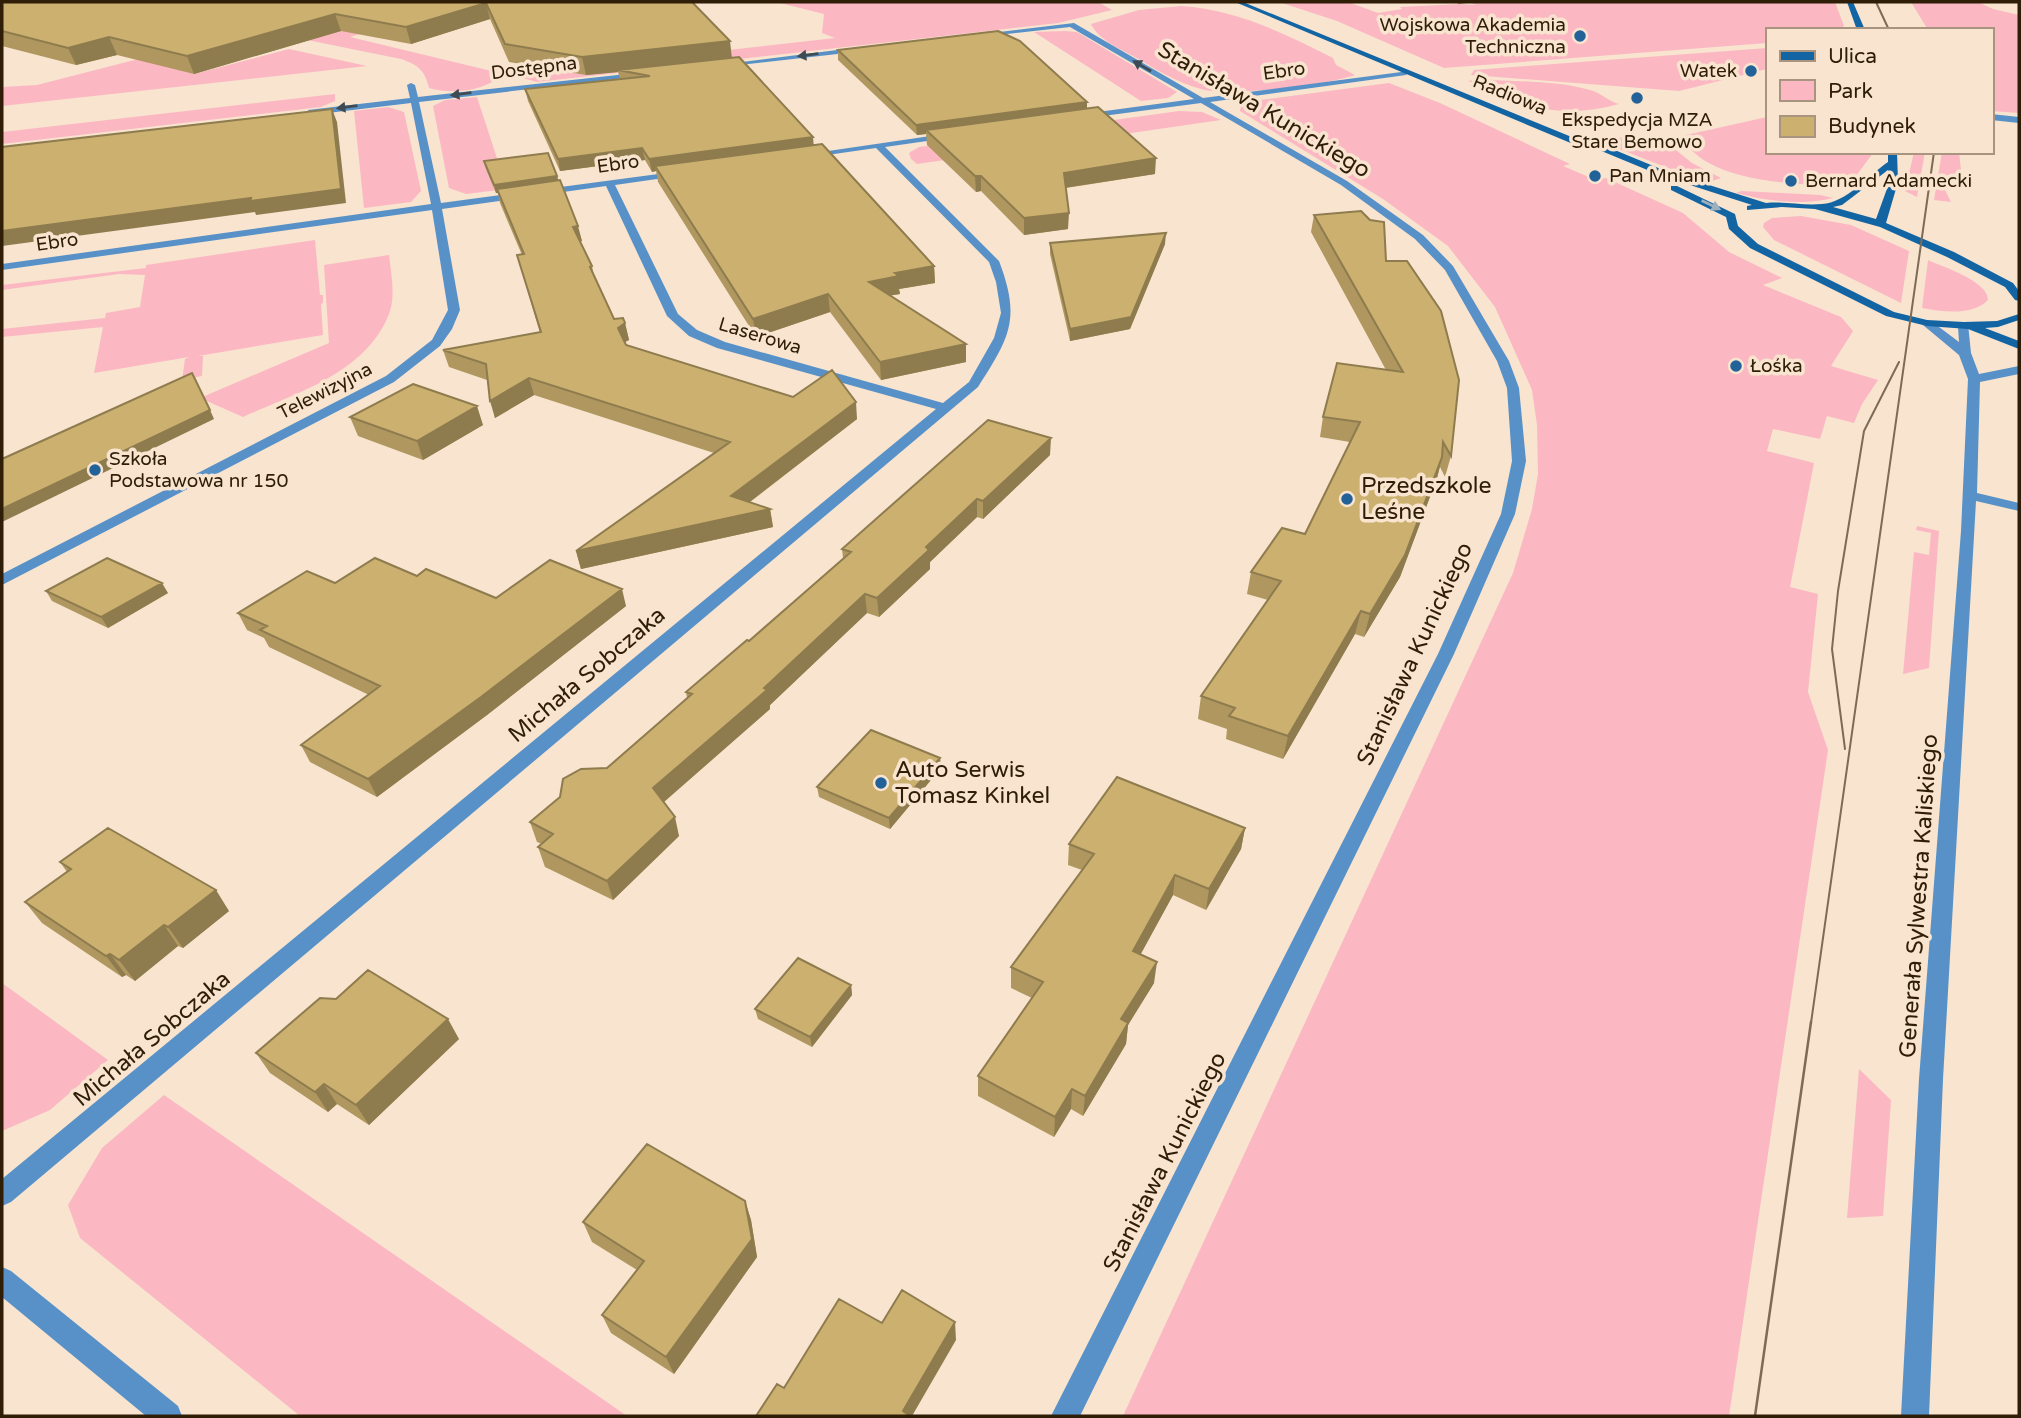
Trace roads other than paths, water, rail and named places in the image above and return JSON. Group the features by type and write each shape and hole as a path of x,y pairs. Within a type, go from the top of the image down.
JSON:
{"main road":[{"name":"Radiowa","path":"1238,2 1576,142 1602,148 1665,174 1762,205"},
{"path":"1850,2 1860,28"},
{"name":"Radiowa","path":"1576,142 1590,152 1717,207 1731,216"},
{"path":"1881,224 1881,214 1894,181 1890,164 1893,154"},
{"path":"1890,164 1839,203 1817,207 1762,205 1731,216 1733,227 1754,246 1890,314 1927,323 1967,326 1998,324 2019,316"},
{"path":"1817,207 1881,224 2009,285 2019,299"},
{"path":"1967,326 2019,345"}],"street":[{"name":"Stanisława Kunickiego","path":"975,36 1071,25 1344,183 1419,237 1449,268 1503,361 1513,388 1519,461 1508,514 1446,654 1065,1416"},
{"path":"714,65 865,48"},
{"name":"Dostępna","path":"297,113 646,73"},
{"name":"Ebro","path":"1066,119 1406,73"},
{"name":"Telewizyjna","path":"2,580 390,379 425,352 446,329 454,310 437,208 411,85"},
{"path":"1993,117 2019,120"},
{"path":"798,156 959,134"},
{"name":"Michała Sobczaka","path":"2,1194 974,384 1009,321 1008,300 994,261 878,145"},
{"name":"Ebro","path":"2,267 690,172"},
{"name":"Laserowa","path":"609,183 673,316 694,332 721,345 944,407"},
{"path":"1927,323 1965,353"},
{"name":"Generała Sylwestra Kaliskiego","path":"1915,1416 1931,1079 1975,379 1965,353 1967,326"},
{"path":"1975,379 2019,370"},
{"path":"1969,495 2019,507"},
{"path":"2,1280 168,1416"}],"tram line":[{"path":"1876,2 1888,28"},
{"path":"1811,1023 1934,154"},
{"path":"1845,749 1832,649 1838,591 1864,431 1899,362"},
{"path":"1755,1416 1811,1022"}],"place":[{"name":"Wojskowa Akademia Techniczna","path":"1580,36"},
{"name":"Watek","path":"1751,71"},
{"name":"Ekspedycja MZA Stare Bemowo","path":"1637,98"},
{"name":"Pan Mniam","path":"1595,176"},
{"name":"Bernard Adamecki","path":"1791,181"},
{"name":"Łośka","path":"1736,366"},
{"name":"Szkoła Podstawowa nr 150","path":"95,470"},
{"name":"Przedszkole Leśne","path":"1347,499"},
{"name":"Auto Serwis Tomasz Kinkel","path":"881,783"}]}
